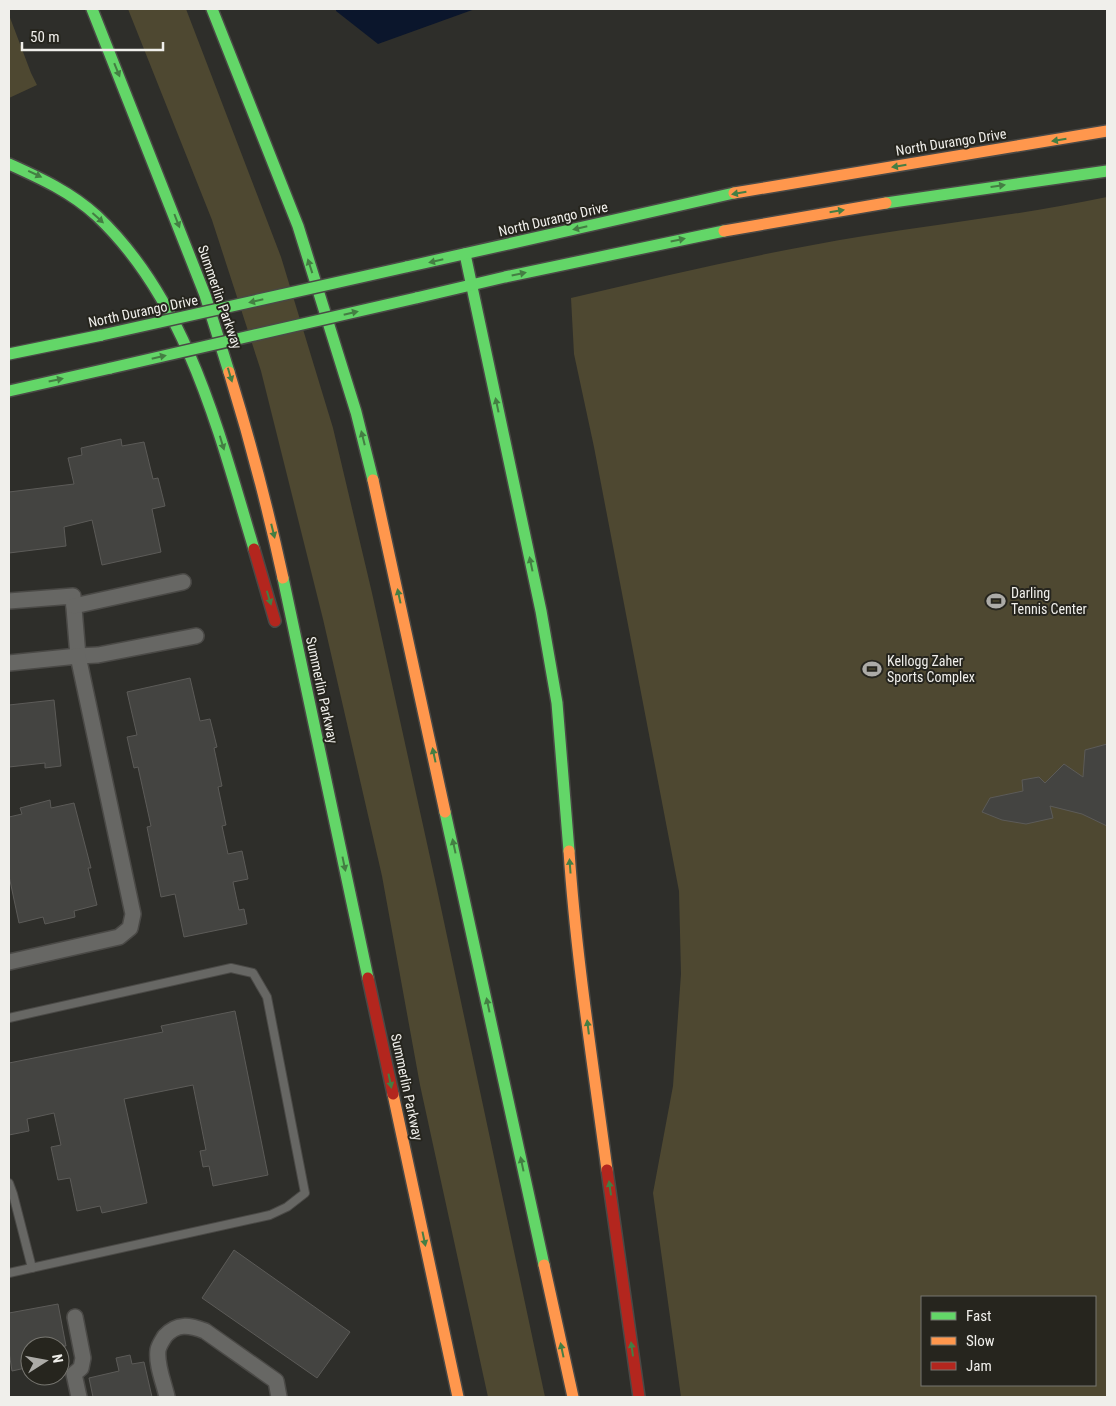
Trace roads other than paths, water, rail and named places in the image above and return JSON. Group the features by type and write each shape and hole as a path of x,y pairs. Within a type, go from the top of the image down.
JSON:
{"main road":[{"name":"Summerlin Parkway","path":"92,9 205,295 240,407 274,538 458,1397"},
{"path":"212,9 298,226 338,352 360,430 374,485 444,803 572,1397"},
{"name":"North Durango Drive","path":"9,354 736,194 1107,131"},
{"path":"9,164 30,171 44,179 75,199 97,217 135,259 163,301 185,345 213,413 278,629"},
{"path":"9,391 471,284 740,227 925,196 1107,171"},
{"path":"465,254 541,611 557,703 571,884 593,1070 639,1397"},
{"path":"292,676 334,816"}],"street":[{"path":"74,606 183,582"},
{"path":"9,601 73,596 78,656 133,914 130,928 119,936 9,962"},
{"path":"9,663 98,655 196,636"},
{"path":"75,1317 83,1358 81,1368 74,1374 80,1397"},
{"path":"167,1397 158,1351 160,1343 166,1336 180,1326 192,1326 204,1331 276,1381 279,1397"}],"lane":[{"path":"9,1018 231,968 253,973 267,997 305,1193 288,1207 270,1215 9,1273"},
{"path":"9,1183 32,1268"}],"water":[{"path":"336,9 475,9 378,44 336,11"}],"place":[{"name":"Darling Tennis Center","path":"996,601"},
{"name":"Kellogg Zaher Sports Complex","path":"872,669"}]}
